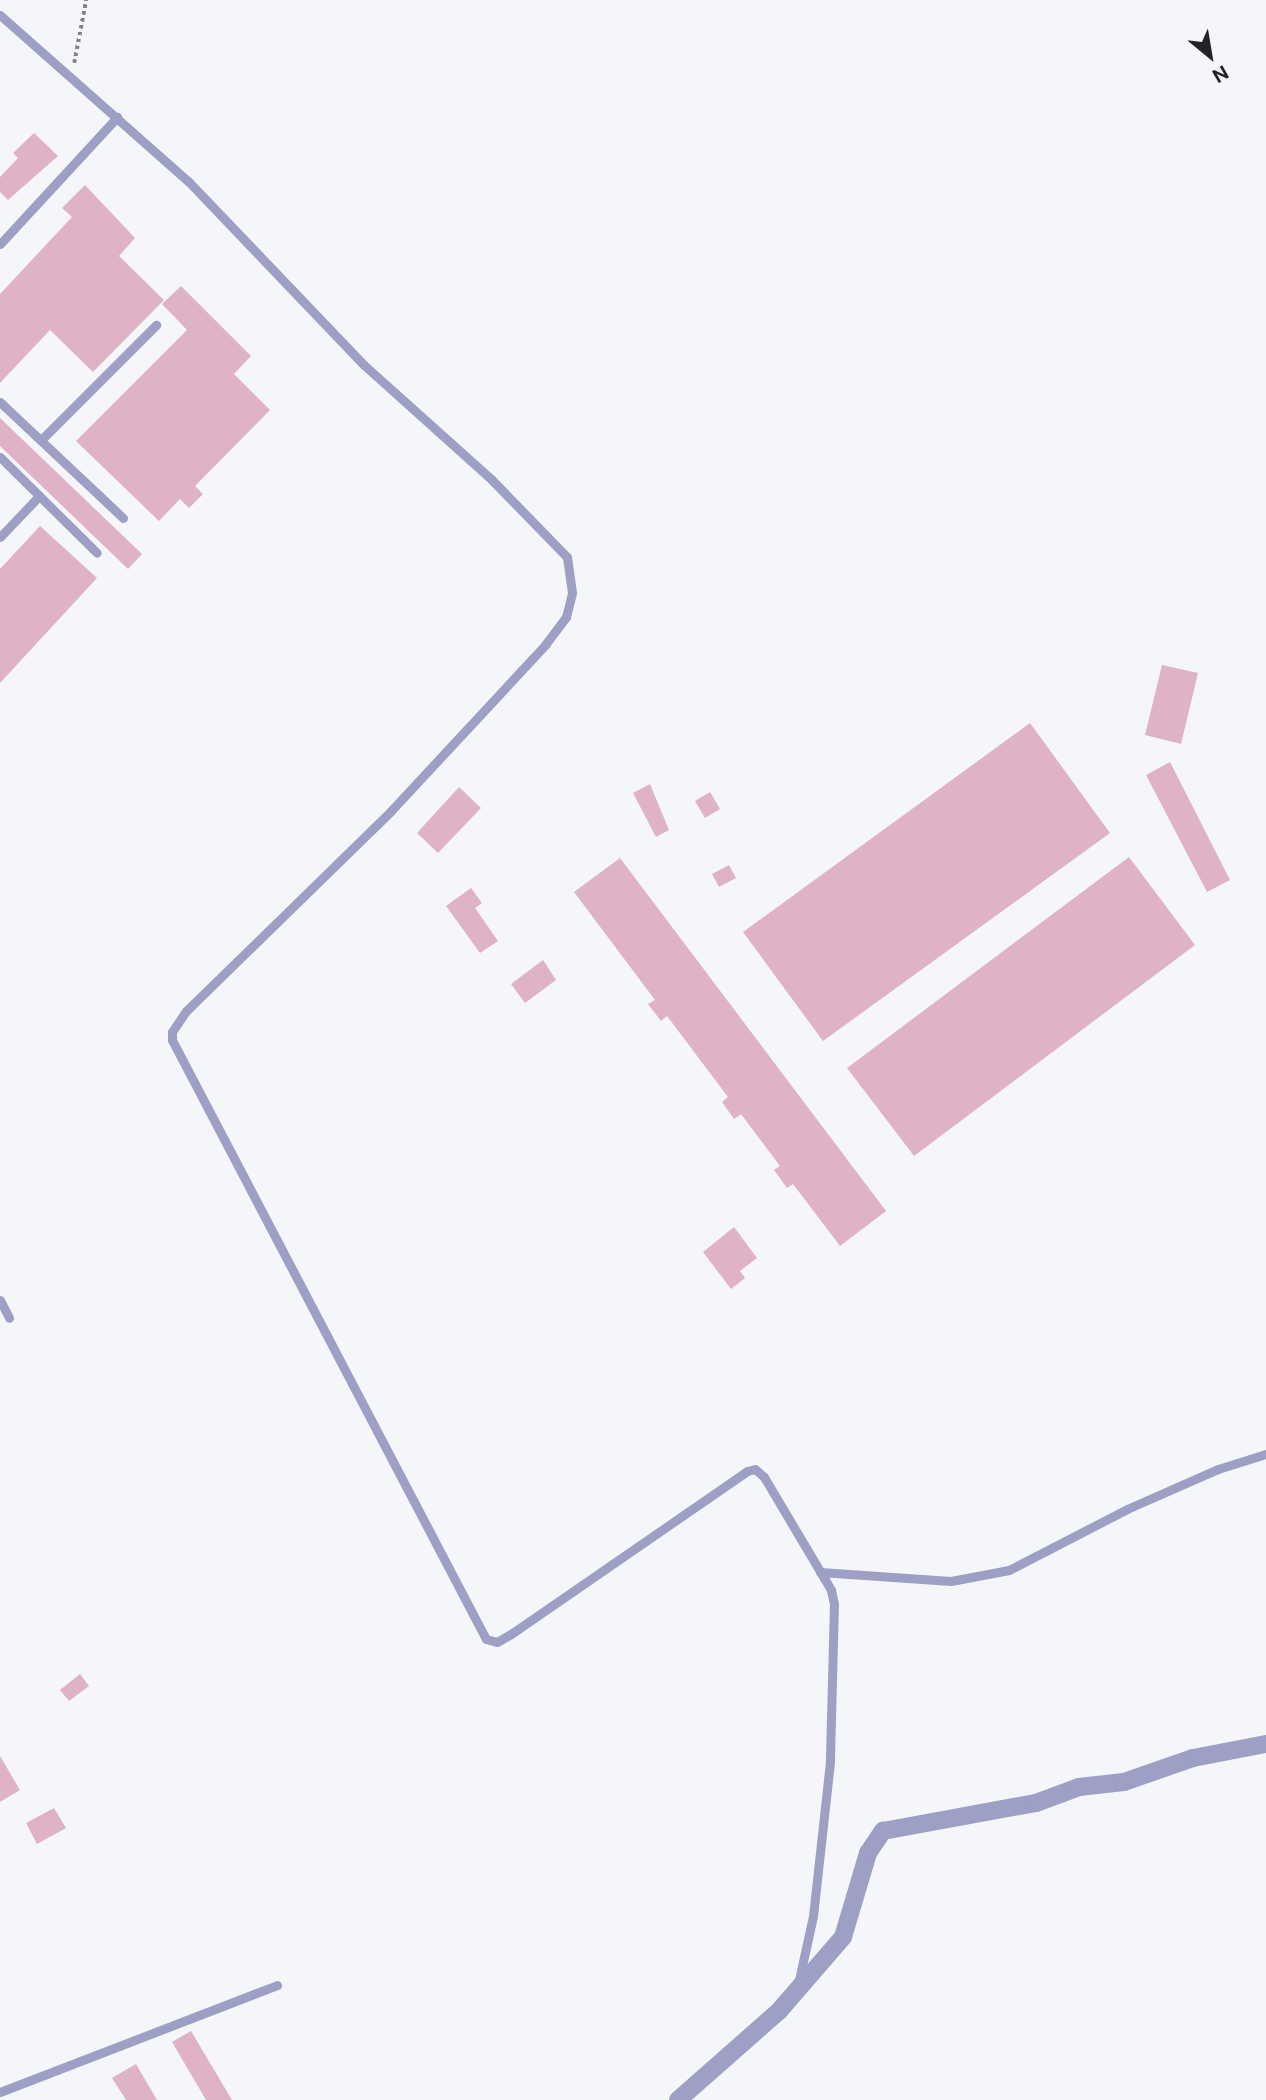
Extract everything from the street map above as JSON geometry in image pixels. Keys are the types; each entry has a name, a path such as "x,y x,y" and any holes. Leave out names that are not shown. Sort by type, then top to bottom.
{"street":[{"path":"678,2100 764,2026 847,1931 869,1853 883,1831 1036,1803 1079,1787 1124,1783 1193,1758 1266,1744"}],"lane":[{"path":"0,15 189,182 374,374 558,544 572,579 566,617 546,644 391,811 194,1002 175,1026 172,1040 486,1639 497,1642 511,1634 750,1469 764,1477 833,1597 835,1625 830,1762 812,1924 797,1989"},
{"path":"0,244 117,117"},
{"path":"41,440 156,325"},
{"path":"0,402 123,518"},
{"path":"0,457 97,553"},
{"path":"0,537 39,496"},
{"path":"0,1300 9,1318"},
{"path":"820,1572 951,1581 1009,1570 1127,1509 1218,1469 1266,1454"},
{"path":"0,2092 277,1985"}],"path":[{"path":"70,76 86,0"}],"building":[{"path":"34,133 58,156 8,200 0,192 0,177 18,158 13,153"},
{"path":"85,185 135,238 119,256 164,300 93,372 50,330 0,383 0,294 72,217 62,208"},
{"path":"181,286 251,356 234,374 270,410 195,486 203,494 189,508 180,499 159,521 76,441 187,330 162,304"},
{"path":"0,418 142,554 128,569 0,446"},
{"path":"40,526 97,578 0,683 0,569"},
{"path":"1162,665 1198,673 1181,744 1145,735"},
{"path":"1030,723 1110,833 823,1041 743,932"},
{"path":"1170,762 1230,880 1207,892 1146,775"},
{"path":"650,784 669,830 656,837 633,793"},
{"path":"459,787 481,808 438,853 417,833"},
{"path":"710,792 720,809 705,818 695,801"},
{"path":"1129,857 1195,945 914,1156 847,1068"},
{"path":"620,858 886,1211 840,1246 793,1184 787,1188 774,1170 780,1166 741,1114 734,1119 722,1102 728,1097 667,1016 661,1021 648,1004 655,1000 574,892"},
{"path":"729,865 736,878 719,887 712,874"},
{"path":"471,888 482,903 475,908 498,941 480,953 446,906"},
{"path":"543,960 556,980 525,1003 511,984"},
{"path":"734,1227 757,1258 740,1271 745,1278 731,1289 703,1252"},
{"path":"80,1674 89,1686 69,1701 60,1690"},
{"path":"0,1756 20,1790 0,1802"},
{"path":"54,1808 66,1828 37,1844 26,1823"},
{"path":"191,2031 232,2100 206,2100 172,2042"},
{"path":"136,2064 157,2100 126,2100 112,2078"}]}
